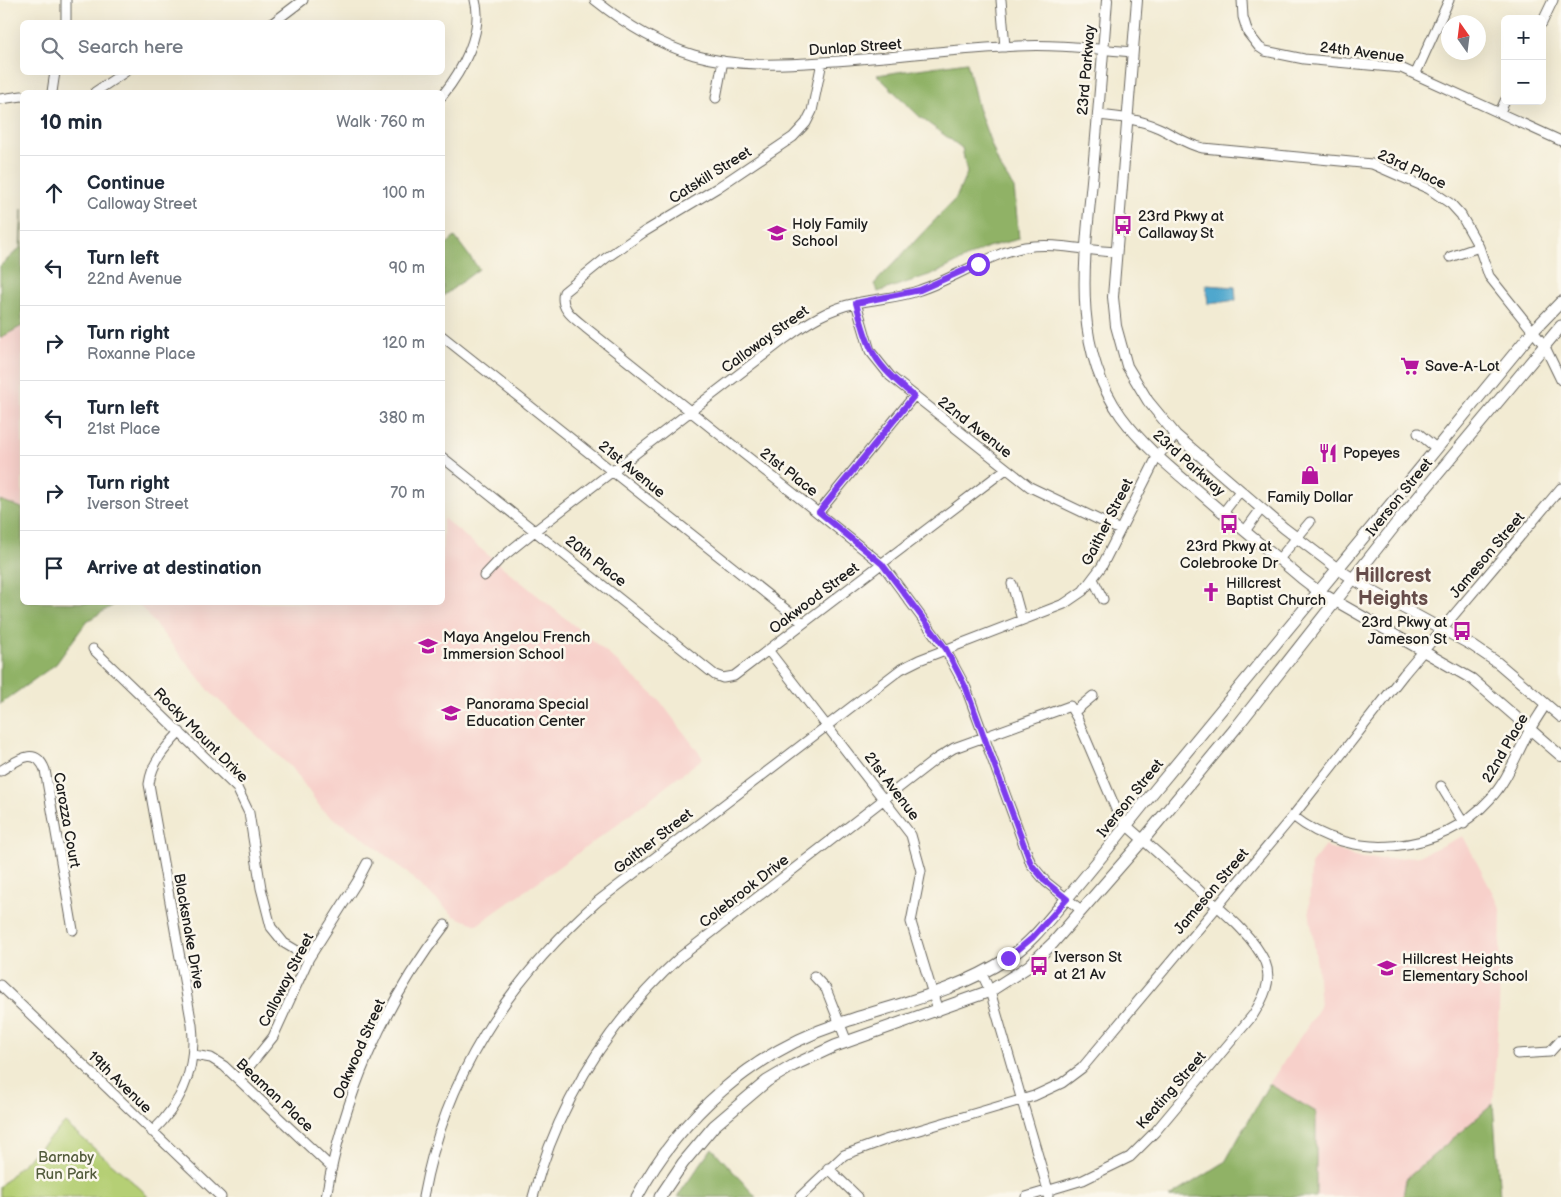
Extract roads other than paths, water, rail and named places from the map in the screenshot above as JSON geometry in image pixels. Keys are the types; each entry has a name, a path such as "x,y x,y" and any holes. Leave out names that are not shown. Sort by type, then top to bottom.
{"main road":[{"name":"Iverson Street","path":"637,1197 669,1146 686,1126 724,1089 745,1072 781,1048 840,1023 932,993 982,974 1018,950 1067,899 1318,590 1338,569 1533,331 1561,302"},
{"name":"Iverson Street","path":"660,1197 700,1142 745,1099 768,1081 794,1065 847,1042 990,991 1029,966 1053,943 1143,840 1354,578 1561,326"}],"street":[{"path":"66,0 66,20"},
{"path":"277,20 303,0"},
{"path":"445,92 463,66 471,44 477,17 475,0"},
{"name":"Dunlap Street","path":"595,0 630,26 650,37 694,55 724,62 759,66 878,60 1004,47 1057,45 1132,52"},
{"path":"1001,0 1004,47"},
{"name":"23rd Parkway","path":"1107,0 1086,251 1084,306 1086,329 1098,373 1122,417 1157,457 1318,590 1472,679 1561,756"},
{"name":"23rd Parkway","path":"1136,0 1116,252 1114,313 1124,355 1136,383 1176,435 1296,538 1338,569 1388,601 1444,629 1498,663 1561,717"},
{"name":"24th Avenue","path":"1242,0 1243,17 1248,33 1259,47 1265,51 1304,59 1401,68 1416,73 1561,141"},
{"path":"1416,73 1448,0"},
{"path":"1546,15 1553,0"},
{"path":"716,98 724,62"},
{"name":"Catskill Street","path":"574,283 644,232 717,188 793,137 806,123 812,112 822,62"},
{"path":"52,90 55,75"},
{"path":"98,90 120,75"},
{"path":"0,99 20,96"},
{"path":"1500,112 1503,105"},
{"name":"23rd Place","path":"1098,115 1127,118 1154,126 1188,143 1203,148 1372,164 1429,189 1451,204 1461,215 1480,247 1489,276 1544,345 1561,380"},
{"name":"Calloway Street","path":"484,576 500,559 536,530 786,338 815,318 836,308 920,290 999,255 1018,249 1044,245 1086,251 1116,252"},
{"path":"1450,257 1480,247"},
{"name":"21st Place","path":"574,283 563,294 563,304 566,311 689,412 819,512 882,564 946,649 966,688 1031,864 1046,882 1081,910"},
{"name":"22nd Avenue","path":"856,303 870,351 890,376 1006,469 1044,495 1120,530"},
{"name":"21st Avenue","path":"445,338 803,624"},
{"path":"819,512 914,396"},
{"path":"1418,433 1436,448"},
{"name":"Gaither Street","path":"423,1197 433,1152 452,1095 508,996 541,955 598,902 900,669 946,649 1064,604 1082,591 1102,566 1157,457 1176,435"},
{"name":"20th Place","path":"445,459 536,530 715,675 723,678 734,676"},
{"name":"Oakwood Street","path":"734,676 1006,469"},
{"name":"Jameson Street","path":"800,1197 828,1168 844,1155 861,1147 1051,1089 1082,1068 1293,816 1423,652 1561,488"},
{"path":"1223,513 1240,491"},
{"path":"1245,531 1261,509"},
{"path":"1279,559 1310,522"},
{"path":"1093,579 1103,599"},
{"path":"1012,584 1022,620"},
{"name":"Rocky Mount Drive","path":"93,648 231,781 241,795 249,813 261,888 271,927 284,943 309,958"},
{"name":"21st Avenue","path":"768,650 910,832 918,857 920,880 911,922 938,1011"},
{"path":"1093,696 1072,709 1118,814 1126,825 1217,906"},
{"name":"22nd Place","path":"1293,816 1306,827 1353,844 1397,846 1434,839 1464,824 1491,799 1501,786 1530,728 1546,704"},
{"name":"Colebrook Drive","path":"533,1197 555,1126 575,1087 601,1046 663,972 936,759 954,748 984,736 1072,709"},
{"name":"Blacksnake Drive","path":"152,1132 178,1102 187,1083 194,1055 192,1025 149,784 153,768 159,756 180,732"},
{"name":"Carozza Court","path":"0,771 27,756 35,756 41,760 73,930"},
{"path":"1440,786 1464,824"},
{"name":"Calloway Street","path":"239,1079 273,1037 309,958 358,882 366,863"},
{"name":"Keating Street","path":"1026,1197 1048,1194 1083,1180 1130,1156 1155,1132 1264,999 1267,988 1265,963 1254,943 1217,906"},
{"name":"Oakwood Street","path":"326,1197 331,1168 348,1106 385,1019 427,948 445,925"},
{"path":"982,974 990,991 1048,1194"},
{"path":"814,976 826,989 847,1042"},
{"name":"19th Avenue","path":"0,985 221,1197"},
{"path":"1517,1054 1550,1052 1561,1040"},
{"name":"Beaman Place","path":"194,1055 216,1061 239,1079 331,1168"},
{"path":"828,1168 858,1197"}],"water":[{"path":"1206,285 1235,287 1236,300 1208,304"}],"place":[{"name":"23rd Pkwy at Callaway St","path":"1123,225"},
{"name":"Holy Family School","path":"777,233"},
{"name":"Save-A-Lot","path":"1410,366"},
{"name":"Popeyes","path":"1328,453"},
{"name":"Family Dollar","path":"1310,475"},
{"name":"23rd Pkwy at Colebrooke Dr","path":"1229,524"},
{"name":"Hillcrest Baptist Church","path":"1211,592"},
{"name":"23rd Pkwy at Jameson St","path":"1462,631"},
{"name":"Maya Angelou French Immersion School","path":"428,646"},
{"name":"Panorama Special Education Center","path":"451,713"},
{"name":"Iverson St at 21 Av","path":"1039,966"},
{"name":"Hillcrest Heights Elementary School","path":"1387,968"}],"district":[{"name":"Hillcrest Heights","path":"1393,586"}],"park label":[{"name":"Barnaby Run Park","path":"66,1166"}]}
